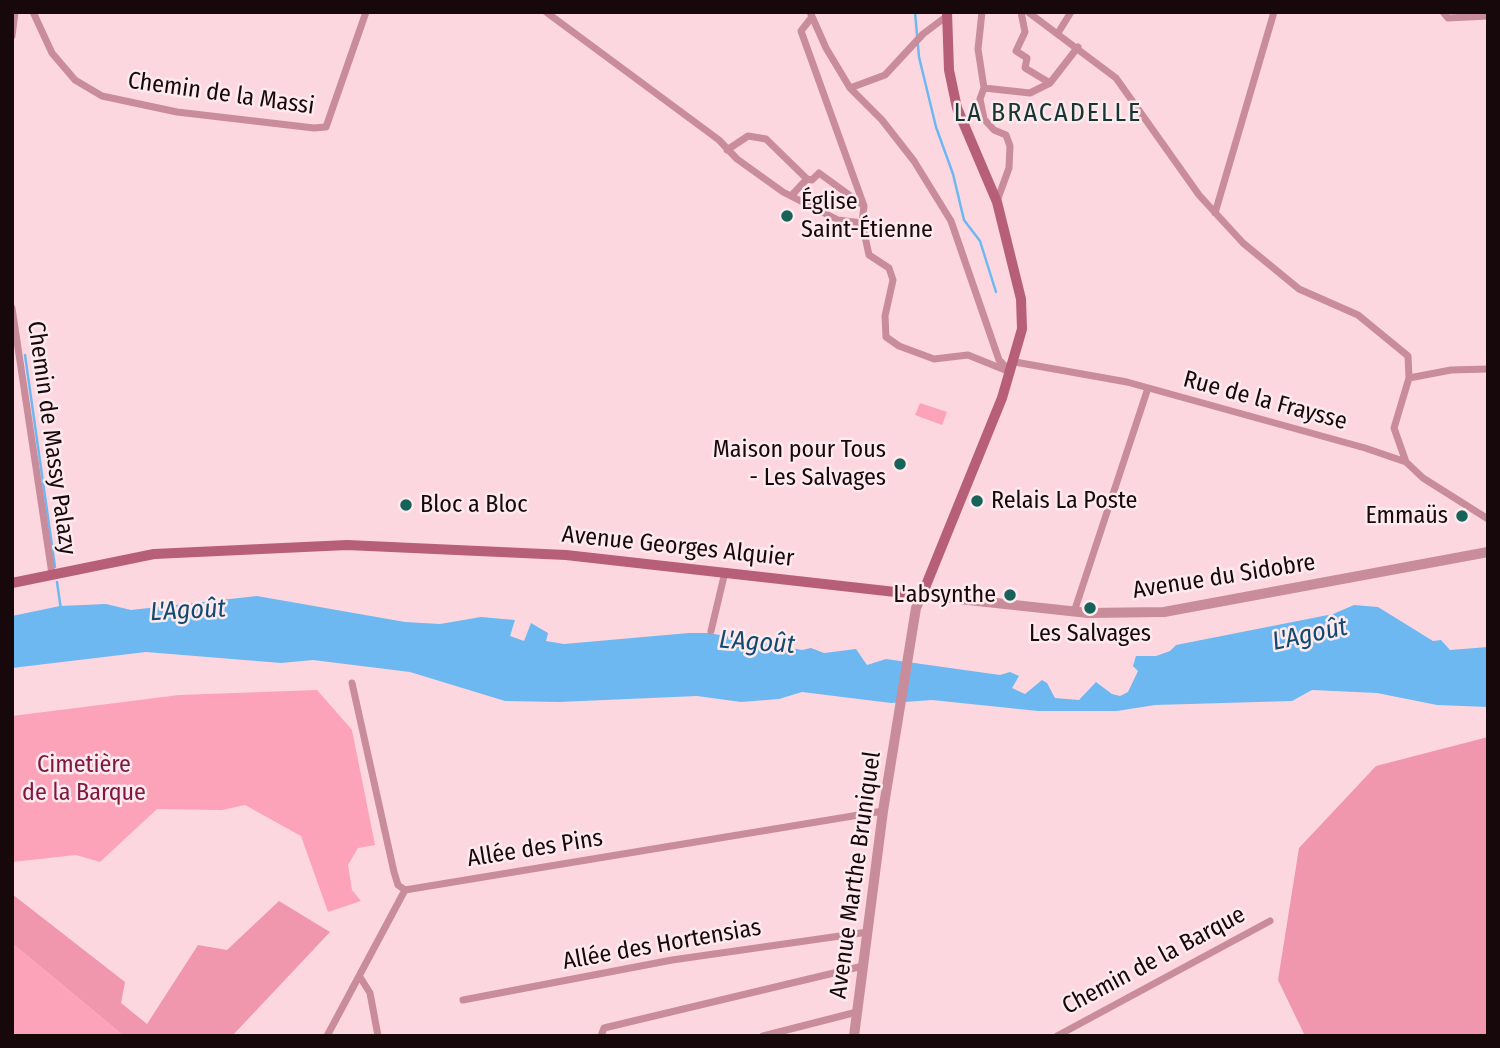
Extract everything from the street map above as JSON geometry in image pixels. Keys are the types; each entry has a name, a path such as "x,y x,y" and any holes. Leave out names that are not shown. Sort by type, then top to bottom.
{"main road":[{"path":"922,595 939,560 1013,367 1022,329 1021,299 997,202 957,108 949,70 947,14"},
{"name":"Avenue Georges Alquier","path":"12,583 154,554 347,545 566,555 922,595"}],"street":[{"path":"12,36 15,12"},
{"name":"Chemin de la Massi","path":"33,12 52,53 75,80 102,96 177,112 314,128 327,127 366,12"},
{"path":"546,12 719,140 727,150 791,197 838,220 862,223 864,206 801,31 811,15"},
{"path":"982,12 978,49 984,88 980,99 984,119 994,130 1006,135 1010,146 1009,168 997,202"},
{"path":"1021,12 1025,32 1016,51 1027,58 1025,68 1050,83"},
{"path":"1028,12 1116,78 1165,149 1243,243 1299,289 1358,315 1391,339 1408,356 1409,378 1394,428 1406,462"},
{"path":"1058,33 1071,12"},
{"path":"1215,212 1274,12"},
{"path":"1443,12 1448,18 1488,16"},
{"path":"850,88 885,75 923,34 947,14"},
{"path":"811,15 826,48 850,88 882,120 914,162 951,221 999,360 1013,367"},
{"path":"984,88 1030,93 1050,83 1077,47"},
{"path":"727,150 748,136 766,139 807,179 812,180 818,173 864,206"},
{"path":"791,197 807,179"},
{"name":"Rue de la Fraysse","path":"862,223 869,255 889,268 893,280 885,316 886,337 899,346 934,359 968,355 998,366 1128,382 1266,419 1406,462 1423,478 1488,519"},
{"name":"Chemin de Massy Palazy","path":"12,308 52,574"},
{"path":"1409,378 1451,370 1484,370 1488,377"},
{"path":"1074,612 1148,388"},
{"name":"Avenue du Sidobre","path":"922,595 1074,612 1164,612 1488,552"},
{"path":"711,631 725,572"},
{"name":"Avenue Marthe Bruniquel","path":"854,1036 883,811 900,720 916,608 922,595"},
{"path":"327,1036 405,890 398,885 394,872 352,683"},
{"name":"Allée des Pins","path":"405,890 883,811"},
{"name":"Chemin de la Barque","path":"1057,1036 1270,921"},
{"name":"Allée des Hortensias","path":"463,1000 671,960 868,932"},
{"path":"601,1036 604,1028 863,966"},
{"path":"360,977 370,993 378,1036"},
{"path":"763,1036 857,1012"}],"green space":[{"path":"920,403 947,412 942,425 915,415"},
{"name":"Cimetière de la Barque","path":"317,690 352,730 375,845 358,848 348,865 352,890 361,901 328,912 301,836 245,805 222,810 157,809 100,862 76,855 12,862 12,716 179,695"},
{"path":"12,943 54,978 124,1036 12,1036"}],"shaded area":[{"path":"1488,737 1488,1036 1305,1036 1278,980 1299,848 1376,766"},
{"path":"12,894 125,982 121,1003 147,1024 198,945 227,950 279,901 330,932 232,1036 124,1036 12,943"}],"water":[{"name":"L'Agoût","path":"257,596 405,622 440,624 481,617 515,620 510,636 524,641 531,623 548,633 546,641 564,644 709,633 802,650 811,648 824,653 856,649 867,665 886,659 1000,675 1010,672 1019,676 1012,688 1025,694 1042,680 1047,683 1055,698 1079,700 1096,682 1112,694 1120,696 1128,692 1138,671 1133,666 1136,656 1156,656 1170,651 1176,645 1333,614 1354,605 1378,607 1433,641 1441,640 1450,650 1488,647 1488,707 1437,705 1377,693 1312,690 1292,701 1155,705 1117,711 1038,711 932,700 891,703 802,692 779,699 741,702 697,696 559,702 505,701 410,672 313,660 281,663 146,652 12,668 12,616 60,606 106,604 131,610"}],"waterway":[{"path":"915,12 919,57 936,127 953,174 964,220 980,241 996,292"},
{"path":"25,355 55,567"},
{"path":"57,582 61,610"}],"place":[{"name":"Église Saint-Étienne","path":"787,216"},
{"name":"Maison pour Tous - Les Salvages","path":"900,464"},
{"name":"Relais La Poste","path":"977,501"},
{"name":"Bloc a Bloc","path":"406,505"},
{"name":"Emmaüs","path":"1462,516"},
{"name":"L'absynthe","path":"1010,595"},
{"name":"Les Salvages","path":"1090,608"}],"district":[{"name":"LA BRACADELLE","path":"1048,114"}]}
